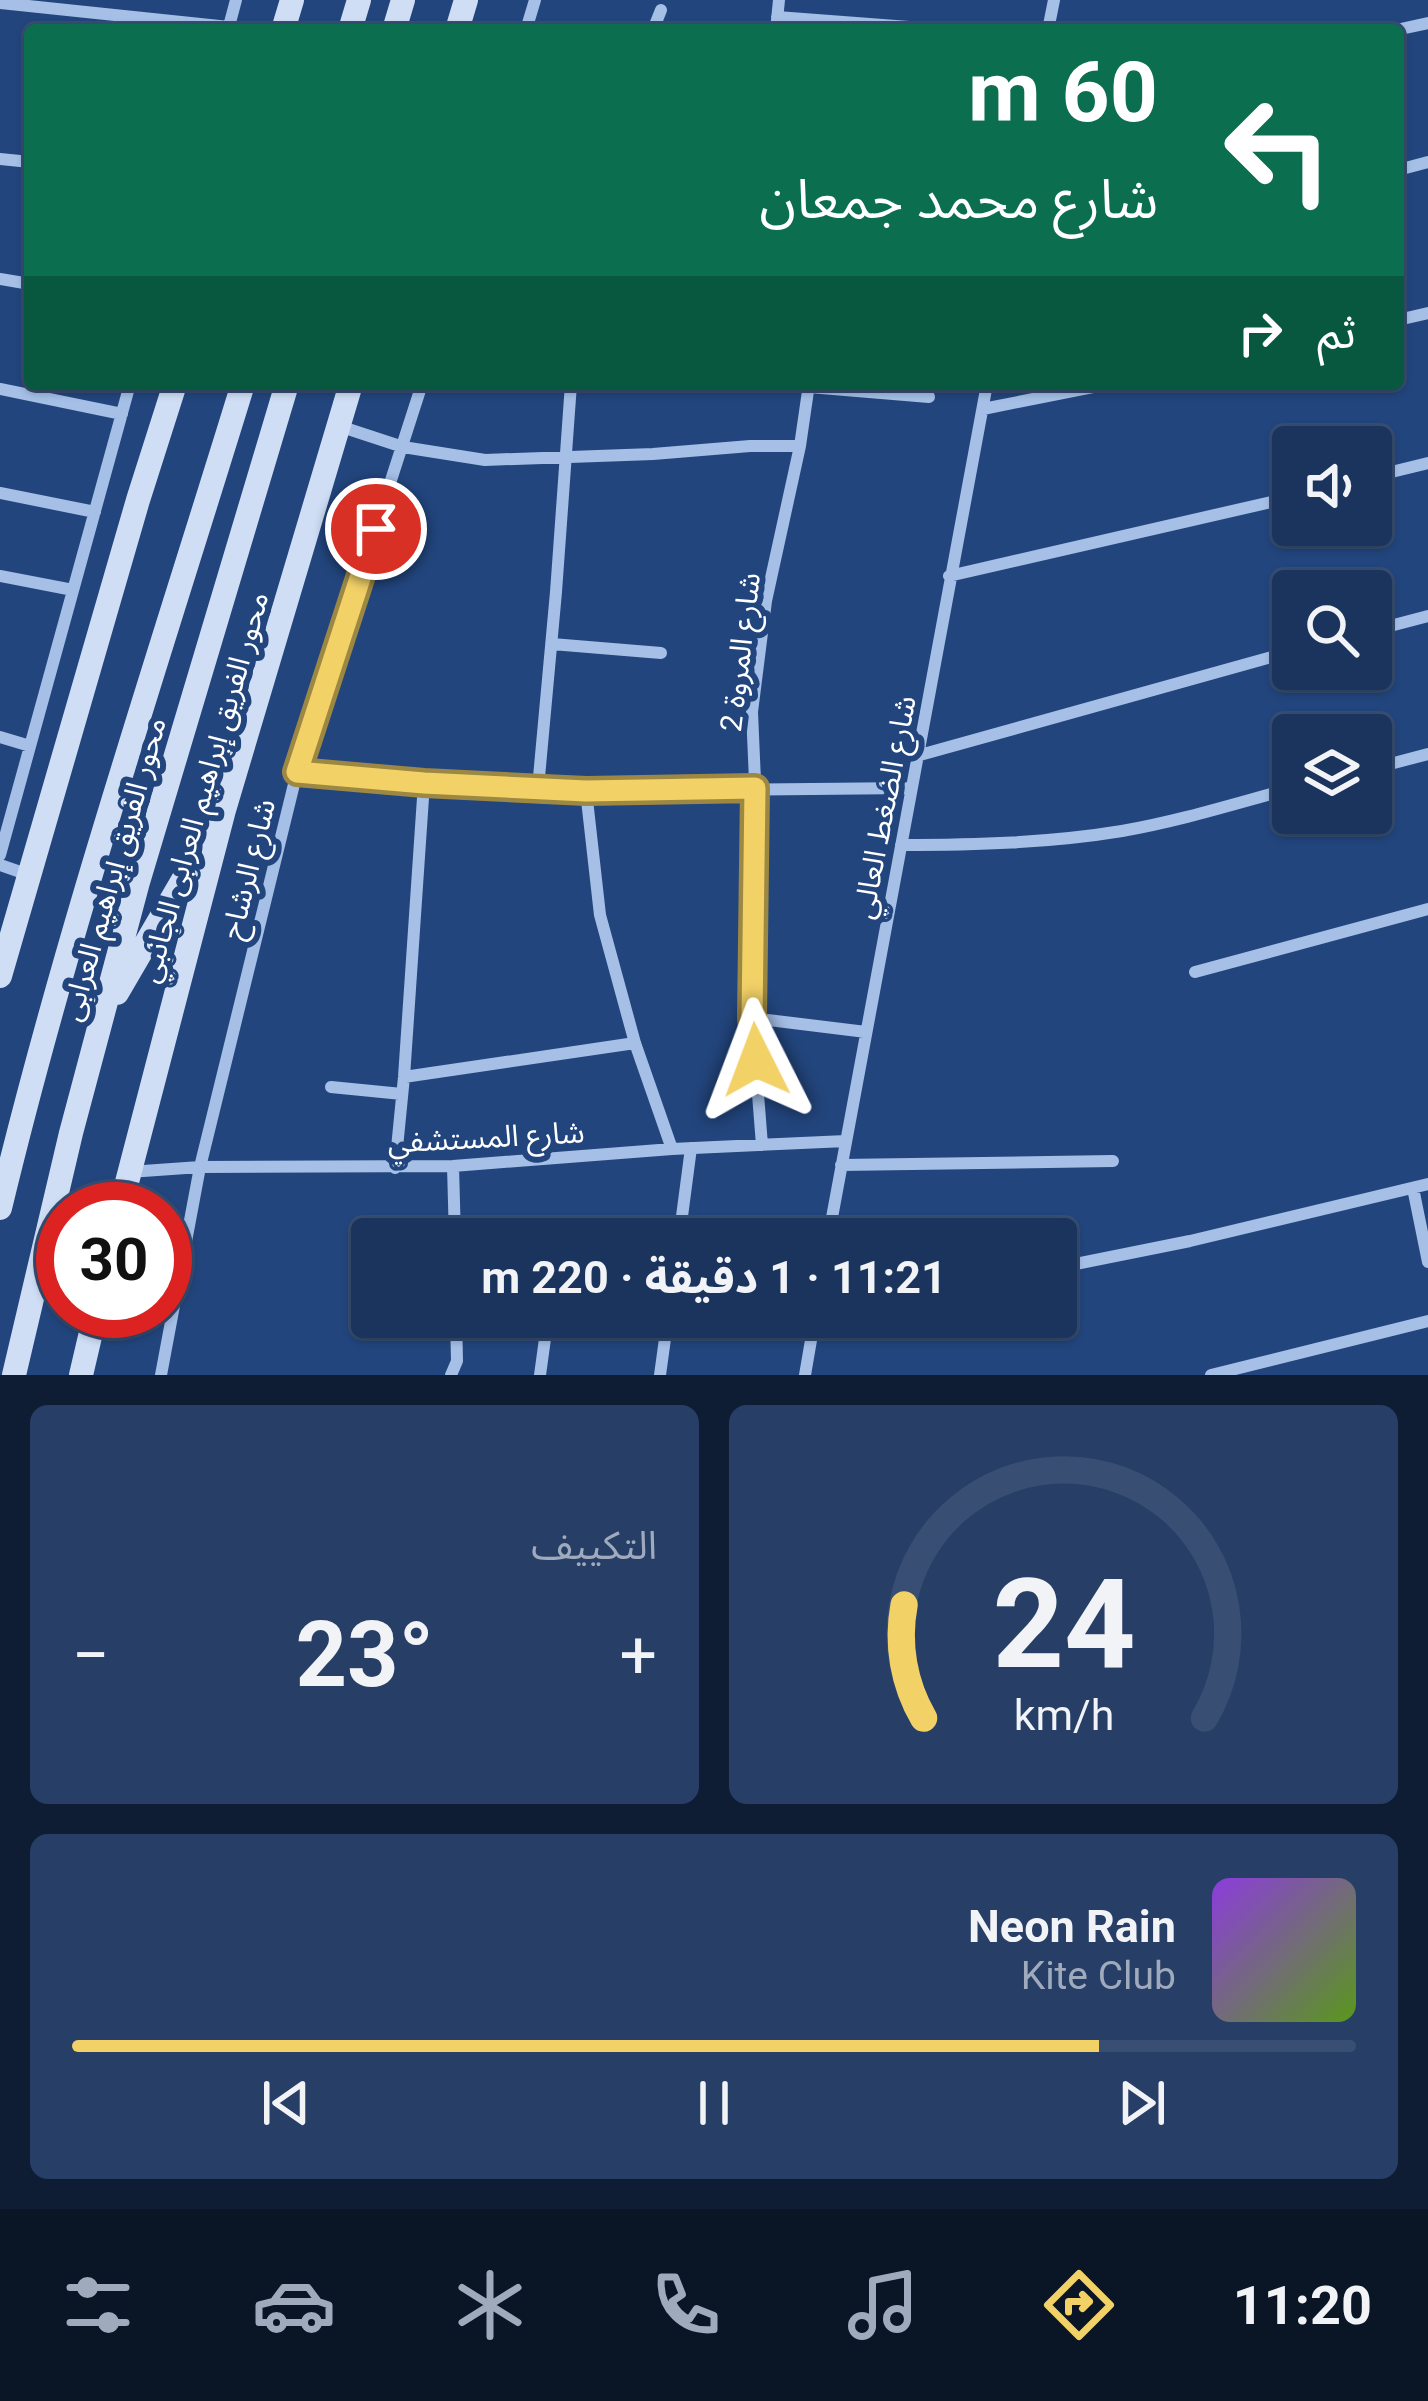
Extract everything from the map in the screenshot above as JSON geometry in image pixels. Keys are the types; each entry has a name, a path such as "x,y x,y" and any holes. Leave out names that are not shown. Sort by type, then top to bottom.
{"main road":[{"path":"0,976 173,390"},
{"name":"محور الفريق إبراهيم العرابى","path":"0,1208 95,867 241,390"},
{"name":"محور الفريق إبراهيم العرابى","path":"14,1375 55,1196 138,882 285,390"},
{"name":"محور الفريق إبراهيم العرابى الجانبي","path":"126,1182 224,810 349,390"},
{"path":"100,1021 224,810"},
{"path":"81,1375 90,1338"}],"street":[{"path":"776,24 779,0"},
{"path":"2,2 193,24"},
{"path":"655,24 661,10"},
{"path":"0,389 122,414"},
{"path":"0,855 128,390"},
{"name":"شارع الرشاح","path":"161,1375 200,1167 297,772 420,390"},
{"path":"538,788 570,390"},
{"name":"شارع المروة 2","path":"762,1145 752,1018 752,712 766,601 808,390"},
{"path":"853,390 929,397"},
{"name":"شارع الضغط العالي","path":"832,1218 986,390"},
{"path":"983,409 1078,390"},
{"path":"339,426 403,448 485,460 800,446"},
{"path":"1392,472 1428,463"},
{"path":"0,493 94,512"},
{"path":"950,576 1272,502"},
{"path":"0,575 73,590"},
{"path":"1392,625 1428,616"},
{"path":"551,644 661,652"},
{"path":"920,755 1272,658"},
{"path":"0,737 30,746"},
{"path":"1392,763 1428,754"},
{"path":"297,772 586,791 911,788"},
{"path":"394,1168 424,783"},
{"path":"586,791 600,915 635,1043 672,1149"},
{"path":"901,845 1071,838 1127,830 1272,793"},
{"path":"0,866 29,875"},
{"path":"1195,972 1428,909"},
{"path":"752,1018 866,1032"},
{"path":"404,1077 635,1043"},
{"path":"331,1087 402,1094"},
{"name":"شارع المستشفي","path":"128,1172 200,1167 453,1166 846,1141"},
{"path":"682,1218 691,1148"},
{"path":"841,1165 1113,1161"},
{"path":"453,1166 454,1218"},
{"path":"1077,1264 1421,1186 1428,1262"},
{"path":"1210,1375 1428,1321"},
{"path":"451,1375 458,1361 457,1338"},
{"path":"540,1375 545,1338"},
{"path":"660,1375 665,1338"},
{"path":"805,1375 811,1338"}],"route":[{"path":"376,529 297,772 586,791 755,788 752,1018 756,1060"}]}
